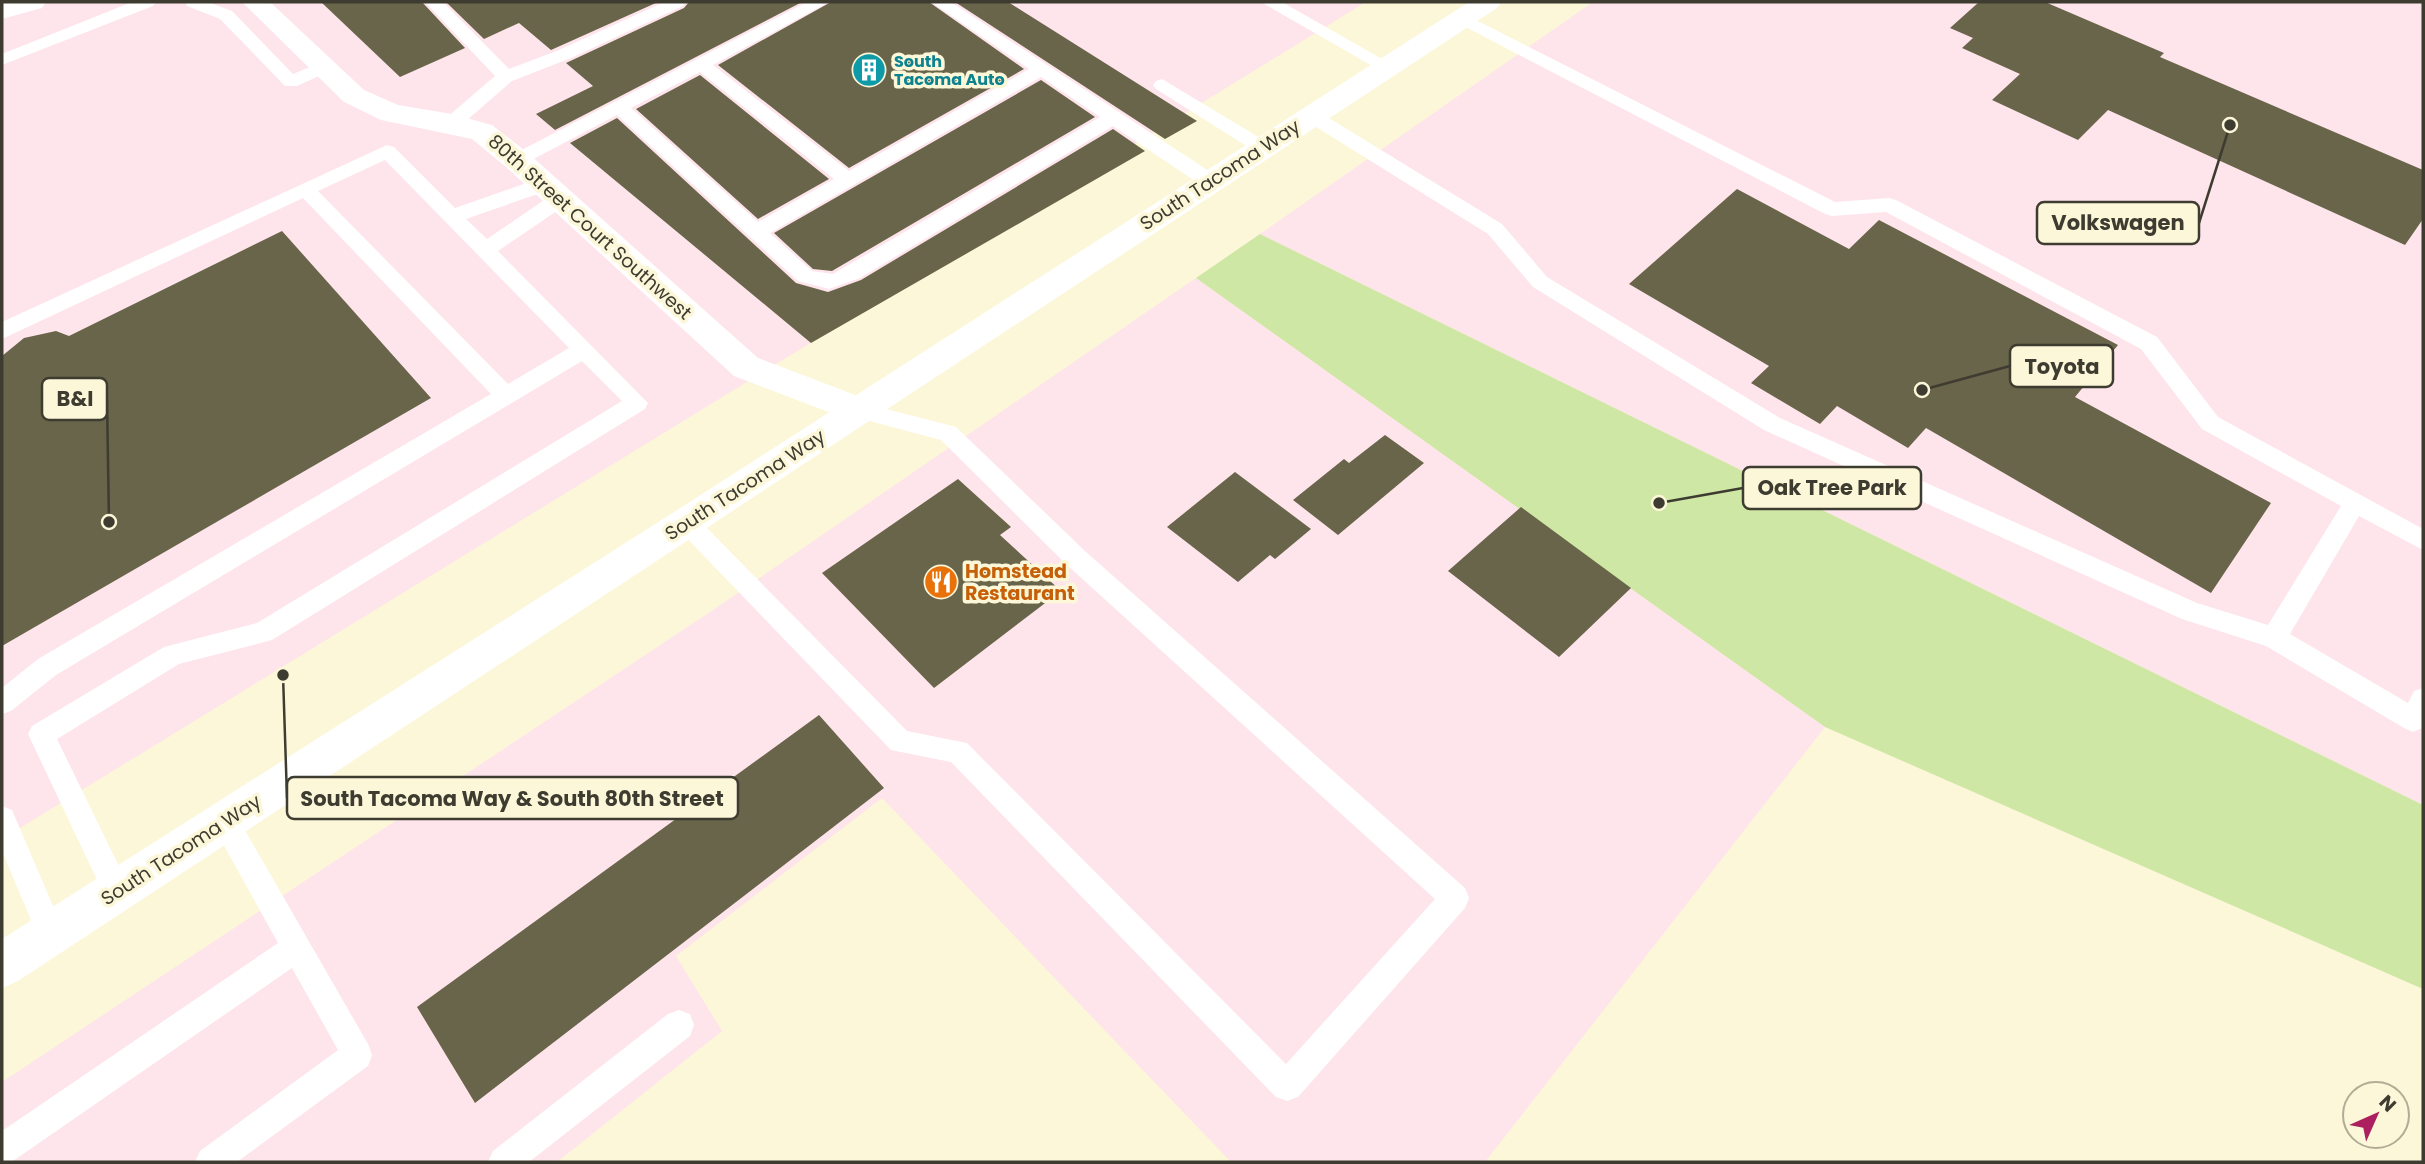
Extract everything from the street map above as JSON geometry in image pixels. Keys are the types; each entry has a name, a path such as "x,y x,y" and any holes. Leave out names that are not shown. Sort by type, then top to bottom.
{"main road":[{"path":"2,11 32,2"},
{"name":"80th Street Court Southwest","path":"255,2 354,96 391,113 452,123 482,132 517,159 747,367 859,410"},
{"name":"South Tacoma Way","path":"2,965 1474,10"}],"lane":[{"path":"2,60 147,2"},
{"path":"193,2 226,15 291,82 324,67"},
{"path":"226,15 255,2"},
{"path":"433,2 506,77"},
{"path":"452,123 506,77 565,54 677,2"},
{"path":"517,159 820,2"},
{"path":"940,2 1211,182"},
{"path":"1270,2 1387,67"},
{"path":"1474,10 1832,209 1889,205 2149,343 2210,423 2423,540"},
{"path":"257,47 289,34"},
{"path":"701,64 848,180"},
{"path":"757,232 1042,69"},
{"path":"1162,85 1263,148"},
{"path":"619,107 805,276 827,283 835,283 1114,117"},
{"path":"1312,116 1495,229 1540,282 1772,424 2191,612 2274,638 2413,720 2423,699"},
{"path":"2,331 387,151 637,403 263,632 173,655 41,734 117,891"},
{"path":"305,189 505,395"},
{"path":"453,216 552,192"},
{"path":"485,250 552,192"},
{"path":"2,702 47,667 583,350"},
{"path":"687,523 900,742 958,751 1287,1086 1455,898 1076,558 948,433 859,410"},
{"path":"2274,638 2355,503"},
{"path":"2,818 51,934"},
{"path":"211,1162 356,1055 225,822"},
{"path":"2,1150 296,948"},
{"path":"504,1162 679,1025"}],"shaded area":[{"path":"2,2 1366,2 2,839"},
{"path":"1593,2 2423,2 2423,805 1260,234"},
{"path":"1196,278 1825,727 1485,1162 1231,1162 882,798 676,956 722,1031 557,1162 2,1162 2,1082 713,610"}],"green space":[{"path":"1260,234 2423,805 2423,989 1825,727 1196,278"}],"building":[{"path":"321,2 422,2 465,48 400,77"},
{"path":"446,2 658,2 551,50 519,23 484,39"},
{"path":"689,2 802,2 555,130 536,114 593,86 566,63 684,8"},
{"path":"831,2 929,2 1024,69 849,168 718,65"},
{"path":"955,2 1008,2 1197,121 1165,139"},
{"path":"1979,2 2045,2 2164,53 2160,57 2423,170 2423,219 2405,245 2108,110 2078,140 1992,100 2020,74 1962,48 1973,38 1950,28"},
{"path":"700,75 829,179 758,219 636,109"},
{"path":"1041,80 1095,117 832,271 813,269 774,233"},
{"path":"617,118 796,283 828,292 861,280 1113,129 1145,151 811,343 570,143"},
{"path":"1737,189 1849,249 1879,220 2118,345 2075,397 2271,503 2211,593 1926,428 1908,448 1837,406 1820,424 1751,383 1769,366 1629,284"},
{"path":"282,231 431,398 2,646 2,356 24,338 56,331 69,336"},
{"path":"1385,435 1424,463 1338,535 1293,500 1344,459 1349,463"},
{"path":"1235,472 1311,529 1275,559 1270,555 1238,582 1167,527"},
{"name":"Homstead Restaurant","path":"958,479 1011,527 1000,535 1061,591 934,688 822,573"},
{"path":"1521,507 1631,588 1559,657 1448,571"},
{"path":"819,715 884,788 475,1103 417,1007"}],"place":[{"name":"South Tacoma Auto","path":"869,70"},
{"name":"Volkswagen","path":"2230,125"},
{"name":"Toyota","path":"1922,390"},
{"name":"Oak Tree Park","path":"1659,503"},
{"name":"B&I","path":"109,522"},
{"name":"Homstead Restaurant","path":"941,582"},
{"name":"South Tacoma Way & South 80th Street","path":"283,675"}]}
